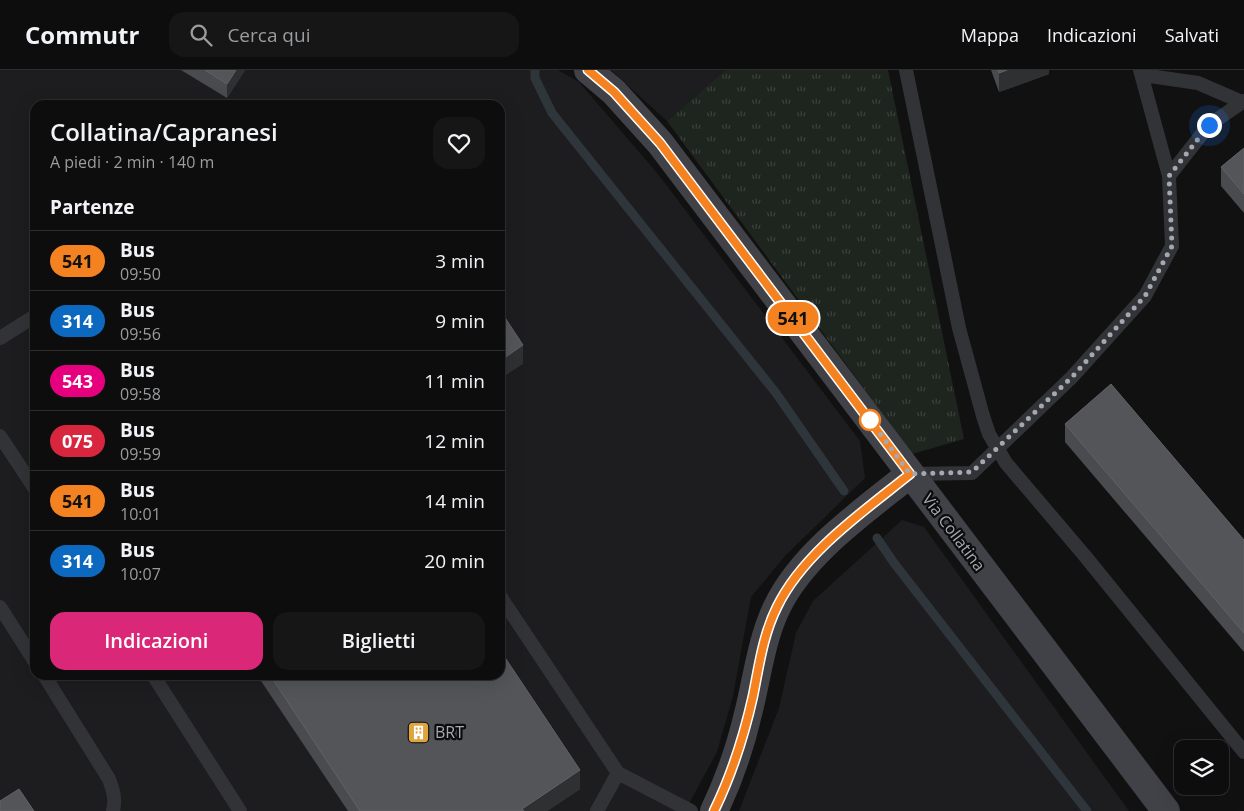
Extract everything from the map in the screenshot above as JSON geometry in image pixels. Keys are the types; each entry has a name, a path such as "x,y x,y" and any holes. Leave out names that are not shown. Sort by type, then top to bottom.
{"street":[{"name":"Via Collatina","path":"588,70 614,92 660,143 1166,811"},
{"path":"714,811 734,764 747,721 764,644 771,622 784,595 810,561 838,533 910,474"}],"lane":[{"path":"906,70 959,328 983,416 997,449 1006,463 1085,556 1244,752"},
{"path":"910,474 972,472 1072,377 1145,296 1172,246 1169,176 1142,73 1198,83 1243,102"},
{"path":"1169,176 1209,125 1243,102"},
{"path":"0,338 30,319"},
{"path":"0,436 30,481"},
{"path":"505,604 618,773 691,811"},
{"path":"0,606 30,654"},
{"path":"47,680 109,779 114,792 115,804 113,811"},
{"path":"157,680 240,811"},
{"path":"597,811 618,773"}],"shaded area":[{"path":"0,70 558,70 579,82 658,174 860,441 865,478 785,556 751,597 733,696 717,752 685,811 0,811"},
{"path":"611,70 725,70 667,121"},
{"path":"902,520 924,527 1129,811 739,811 779,708 796,633 813,601"}],"green space":[{"path":"725,70 888,70 964,439 912,454 667,121"}],"building":[{"path":"205,70 236,70 227,84"},
{"path":"1244,148 1244,194 1221,167"},
{"path":"505,318 523,345 505,358"},
{"path":"1111,384 1244,540 1244,633 1065,424"},
{"name":"BRT","path":"505,658 580,770 522,809 524,811 360,811 273,680 505,680"},
{"path":"19,789 34,811 0,811 0,801"}],"waterway":[{"path":"535,70 535,78 552,113 776,393 844,491"},
{"path":"877,538 894,563 1087,811"}],"bus line":[{"name":"541","path":"588,70 614,92 660,143 910,474 838,533 791,583 776,608 764,644 740,745 727,783 714,811"}],"place":[{"name":"BRT","path":"419,732"}],"route":[{"path":"870,420 910,474 972,472 1072,377 1145,296 1172,246 1169,176 1209,125"}]}
